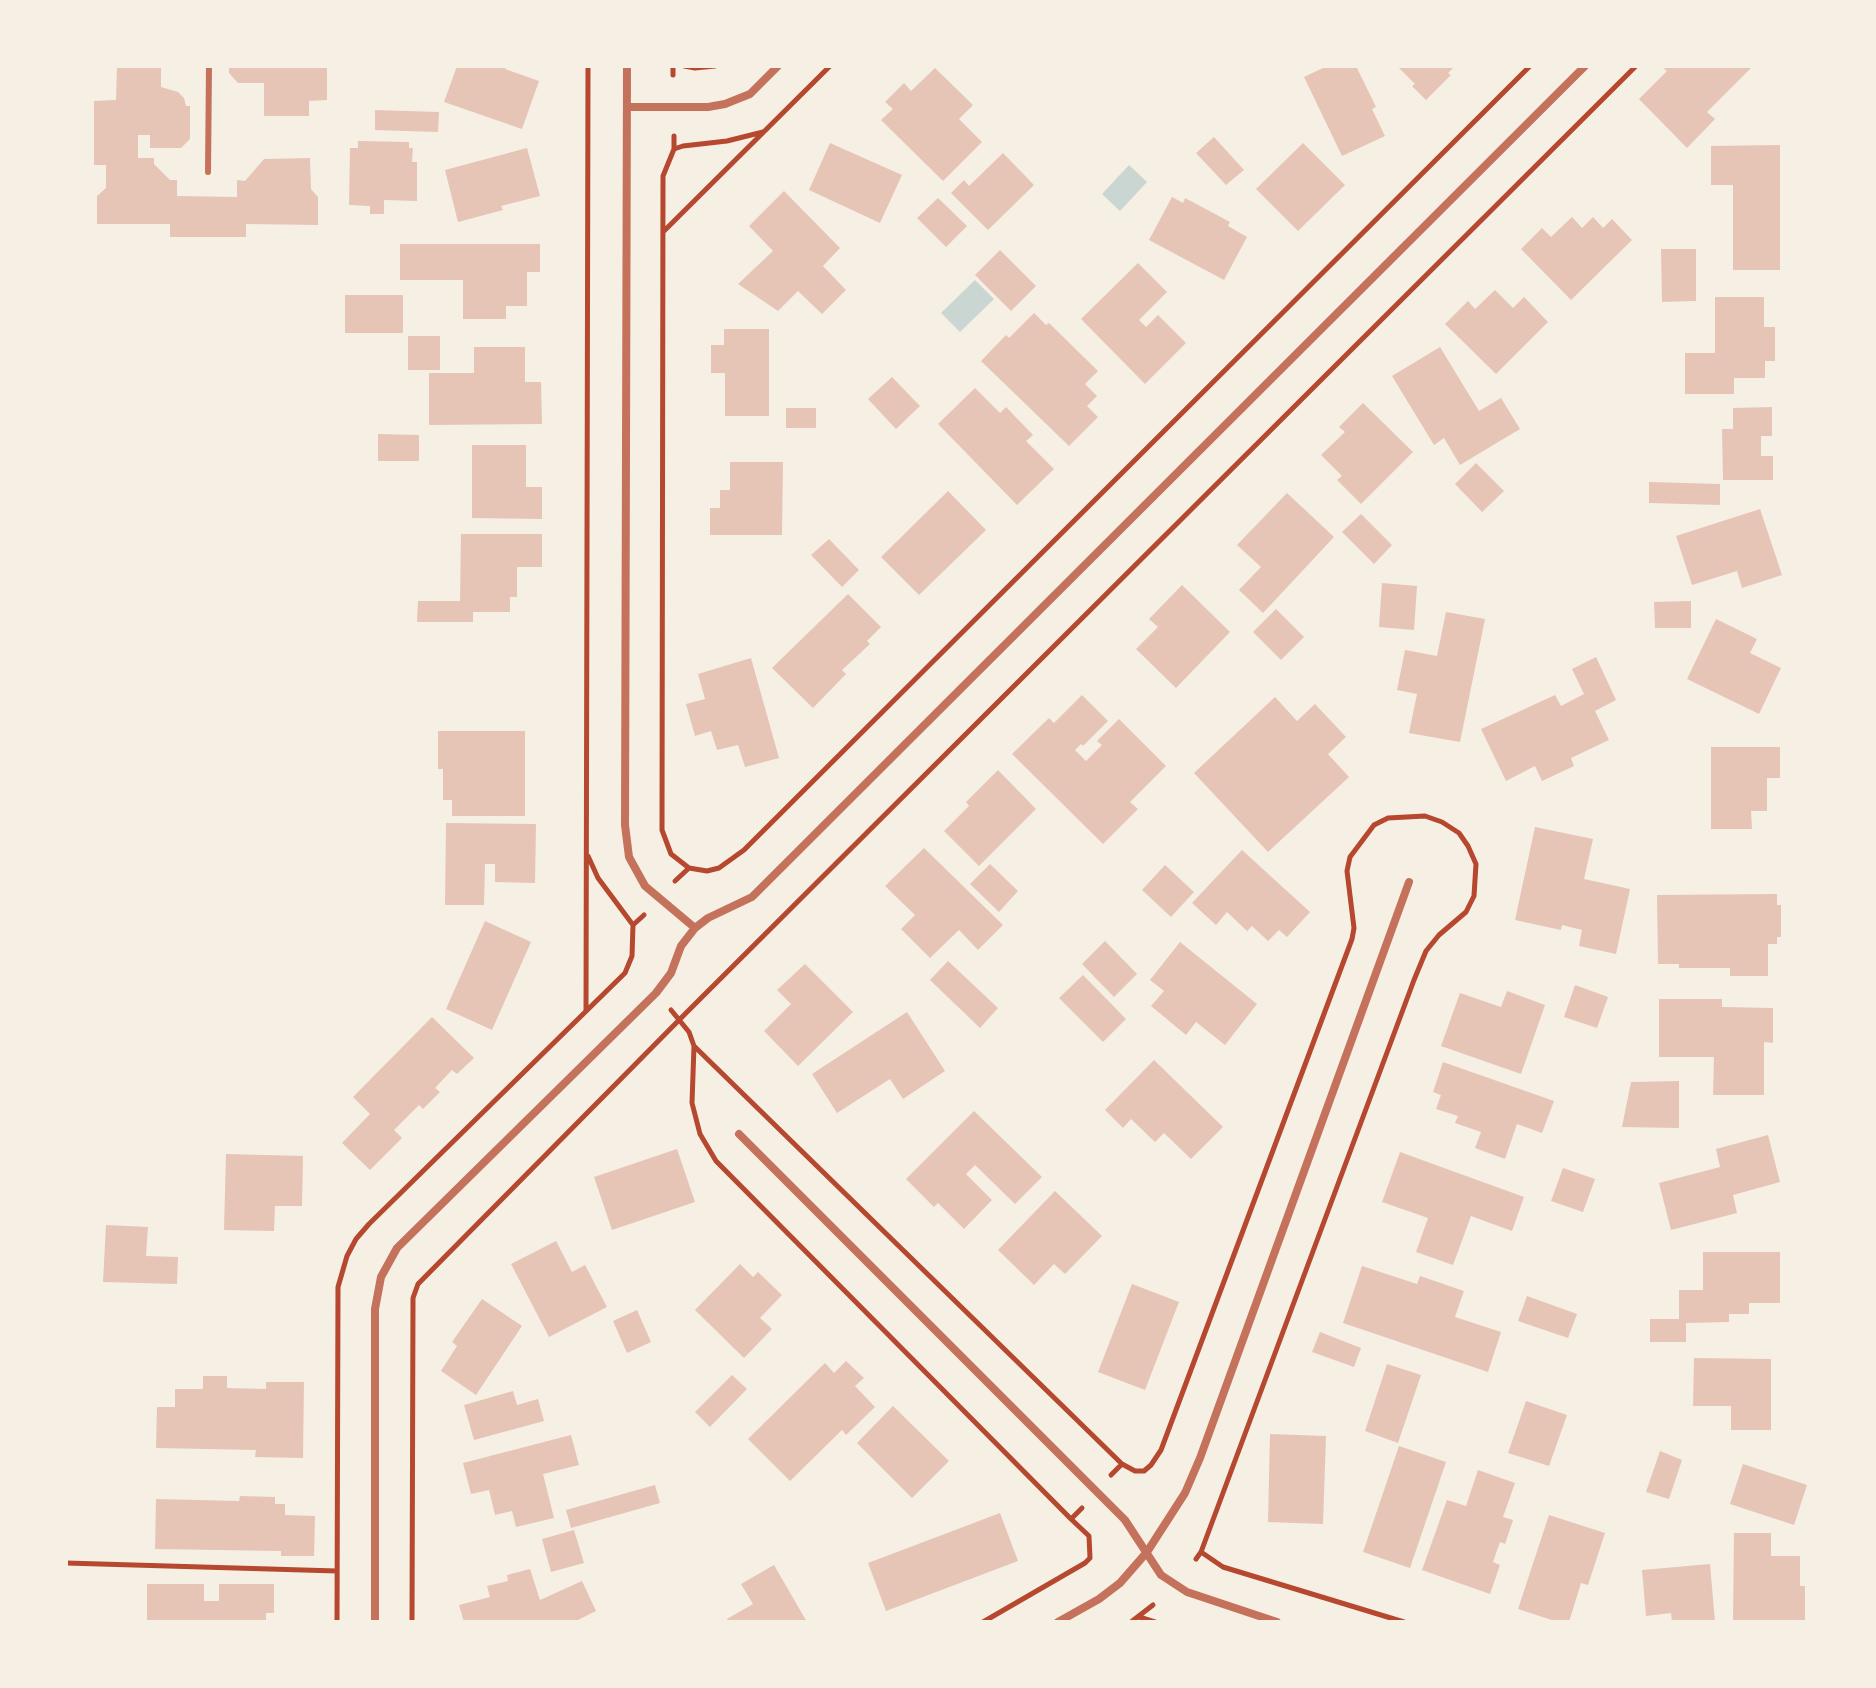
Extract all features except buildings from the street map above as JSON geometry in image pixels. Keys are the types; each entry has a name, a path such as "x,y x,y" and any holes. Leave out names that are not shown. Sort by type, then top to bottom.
{"street":[{"path":"627,66 625,825 629,857 645,886 695,928"},
{"path":"627,107 708,107 725,104 750,94 778,66"},
{"path":"375,1622 375,1309 388,1262 397,1248 656,993 671,973 681,946 695,928 708,918 752,897 1585,66"},
{"path":"1058,1622 1120,1583 1174,1515 1200,1458 1409,882"},
{"path":"739,1134 1125,1520 1161,1575 1187,1592 1277,1622"}],"lane":[{"path":"208,172 209,66"}],"path":[{"path":"586,1011 588,66"},
{"path":"673,66 673,75"},
{"path":"684,66 715,66"},
{"path":"663,232 830,66"},
{"path":"674,136 674,149 663,176 662,830 671,854 689,868 707,871 719,868 744,850 1530,66"},
{"path":"412,1622 413,1298 418,1284 1636,66"},
{"path":"674,149 764,132"},
{"path":"586,848 598,878 633,925"},
{"path":"674,882 689,868"},
{"path":"694,1046 1122,1464"},
{"path":"983,1622 1090,1558 1089,1536 1071,1519 1084,1505"},
{"path":"1196,1559 1201,1552 1223,1567 1404,1622"},
{"path":"66,1563 337,1571"},
{"path":"1131,1622 1153,1605"},
{"path":"1139,1617 1155,1622"}],"shaded area":[{"path":"1129,165 1147,182 1120,211 1102,194"},
{"path":"975,280 994,299 960,332 941,313"}]}
